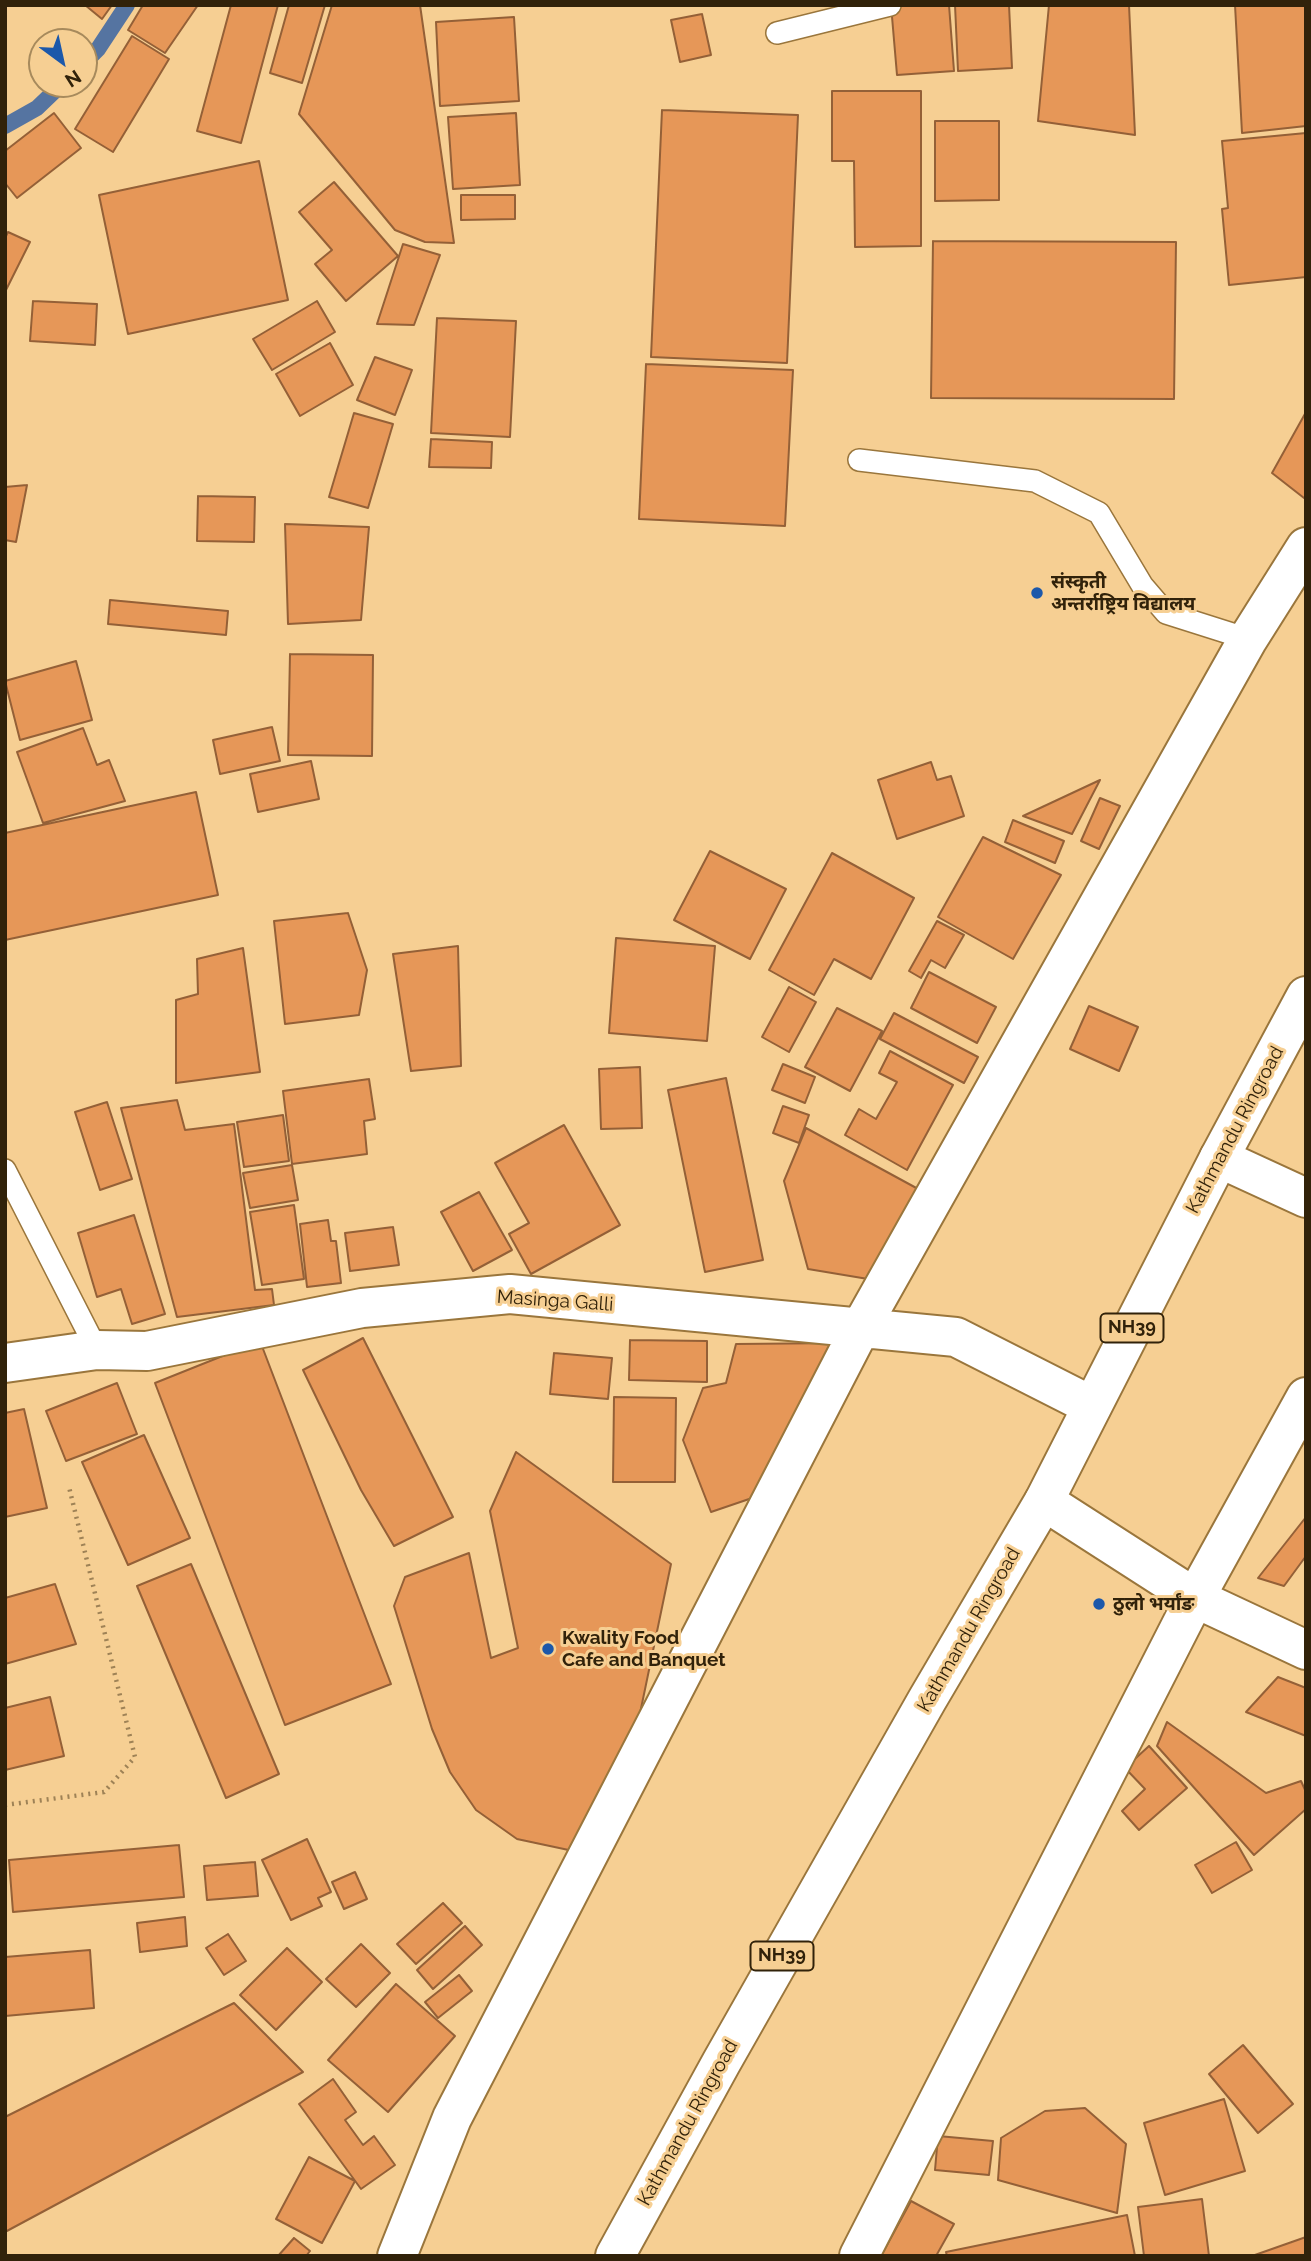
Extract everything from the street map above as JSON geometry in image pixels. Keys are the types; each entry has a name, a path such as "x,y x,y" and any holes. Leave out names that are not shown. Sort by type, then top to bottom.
{"main road":[{"path":"397,2256 452,2118 861,1327 1248,639 1306,547"},
{"name":"Kathmandu Ringroad","path":"615,2256 920,1712 1044,1501 1219,1158 1306,996"},
{"path":"1219,1158 1306,1198"},
{"name":"Masinga Galli","path":"5,1363 97,1350 147,1351 362,1308 510,1294 956,1337 1092,1406"},
{"path":"859,2256 1195,1598 1306,1397"},
{"path":"1044,1501 1195,1598 1306,1650"}],"lane":[{"path":"777,33 890,5"},
{"path":"859,460 1035,481 1099,513 1142,585 1166,613 1248,639"},
{"path":"5,1170 97,1350"}],"path":[{"path":"5,1805 104,1792 135,1757 69,1487"}],"building":[{"path":"85,5 112,5 102,19"},
{"path":"143,5 198,5 165,53 128,30"},
{"path":"231,5 278,5 241,143 197,131"},
{"path":"289,5 325,5 302,83 270,73"},
{"path":"332,5 420,5 454,243 425,242 395,230 299,114"},
{"path":"891,5 949,5 954,71 897,75"},
{"path":"955,5 1009,5 1012,68 958,71"},
{"path":"1049,5 1129,5 1135,135 1038,121"},
{"path":"1235,5 1306,5 1306,126 1242,133"},
{"path":"702,14 711,55 680,62 671,20"},
{"path":"514,17 519,101 440,106 436,22"},
{"path":"132,36 169,59 113,152 75,129 94,98 98,98 98,91"},
{"path":"832,91 921,91 921,246 855,247 854,161 832,161"},
{"path":"662,110 798,115 787,363 651,357"},
{"path":"54,113 81,148 17,198 5,183 5,151"},
{"path":"516,113 520,185 453,189 448,117"},
{"path":"935,121 999,121 999,200 935,201"},
{"path":"1306,133 1306,277 1229,285 1222,209 1228,208 1222,141"},
{"path":"259,161 288,300 128,334 99,195"},
{"path":"334,182 398,256 346,301 315,264 332,250 299,212"},
{"path":"461,195 515,195 515,219 461,220"},
{"path":"8,232 30,242 5,292 5,238"},
{"path":"933,241 1176,242 1174,399 931,398"},
{"path":"403,244 440,255 414,325 377,324"},
{"path":"33,301 97,304 95,345 30,341"},
{"path":"317,301 335,332 272,370 253,339"},
{"path":"437,318 516,321 510,437 431,433"},
{"path":"330,343 353,385 300,416 276,374"},
{"path":"375,357 412,370 395,415 357,400"},
{"path":"646,364 793,370 785,526 639,519"},
{"path":"1306,412 1306,496 1304,498 1272,473"},
{"path":"354,413 393,424 368,508 329,497"},
{"path":"431,439 492,442 491,468 429,467"},
{"path":"27,485 16,542 5,540 5,487"},
{"path":"198,496 255,497 254,542 197,541"},
{"path":"285,524 369,527 361,620 288,624"},
{"path":"110,600 228,611 226,635 108,624"},
{"path":"290,654 373,655 372,756 288,755"},
{"path":"76,661 92,720 20,740 5,681"},
{"path":"272,727 280,761 220,774 213,740"},
{"path":"83,728 97,765 109,760 125,801 43,823 17,752"},
{"path":"311,761 319,799 258,812 250,774"},
{"path":"931,762 937,780 951,776 964,816 897,839 878,780"},
{"path":"1100,780 1072,834 1023,816"},
{"path":"196,792 218,895 5,940 5,833"},
{"path":"1100,798 1120,806 1099,849 1081,841"},
{"path":"1013,820 1064,841 1055,863 1005,842"},
{"path":"983,837 1061,875 1013,959 938,917"},
{"path":"710,851 786,889 750,959 674,920"},
{"path":"832,853 914,898 871,979 834,959 814,995 769,970"},
{"path":"348,913 367,970 359,1015 285,1024 274,921"},
{"path":"937,921 964,935 945,968 931,960 921,978 909,971"},
{"path":"616,938 715,946 707,1041 609,1033"},
{"path":"458,946 461,1066 411,1071 393,954"},
{"path":"243,948 260,1072 176,1083 176,1000 198,994 197,959"},
{"path":"929,972 996,1007 977,1043 911,1008"},
{"path":"789,987 816,1002 789,1052 762,1037"},
{"path":"1089,1006 1138,1027 1119,1071 1070,1049"},
{"path":"837,1008 882,1031 850,1091 805,1067"},
{"path":"894,1013 978,1057 964,1083 880,1039"},
{"path":"890,1051 953,1085 907,1170 845,1135 859,1109 876,1119 897,1082 879,1073"},
{"path":"783,1064 815,1077 805,1103 772,1090"},
{"path":"640,1067 642,1128 601,1129 599,1069"},
{"path":"726,1078 763,1260 705,1272 668,1090"},
{"path":"369,1079 375,1119 364,1121 367,1154 292,1164 283,1091"},
{"path":"177,1100 185,1130 234,1124 255,1290 272,1289 274,1305 177,1317 121,1108"},
{"path":"107,1102 132,1179 100,1190 75,1112"},
{"path":"783,1106 809,1115 799,1143 773,1133"},
{"path":"283,1115 289,1161 244,1167 237,1122"},
{"path":"564,1125 620,1225 531,1274 509,1234 529,1223 495,1163"},
{"path":"806,1128 920,1190 874,1280 808,1269 784,1181"},
{"path":"292,1165 298,1200 250,1208 243,1173"},
{"path":"479,1192 512,1250 473,1271 441,1212"},
{"path":"294,1205 304,1279 262,1285 250,1212"},
{"path":"134,1215 165,1314 132,1324 121,1289 97,1297 78,1233"},
{"path":"328,1220 331,1241 336,1241 341,1283 307,1287 300,1224"},
{"path":"393,1227 399,1265 350,1271 345,1233"},
{"path":"363,1338 453,1517 394,1546 361,1490 303,1370"},
{"path":"630,1340 707,1341 707,1382 629,1380"},
{"path":"260,1341 391,1684 285,1725 155,1383"},
{"path":"843,1343 755,1497 711,1512 683,1440 703,1388 726,1383 736,1344"},
{"path":"554,1353 612,1358 608,1399 550,1394"},
{"path":"117,1383 137,1434 66,1461 46,1411"},
{"path":"614,1397 676,1398 675,1482 613,1482"},
{"path":"24,1409 47,1508 5,1517 5,1413"},
{"path":"144,1435 190,1538 128,1565 82,1462"},
{"path":"516,1452 671,1564 638,1723 578,1852 517,1839 476,1810 450,1772 432,1729 394,1606 405,1577 469,1553 491,1658 518,1648 490,1511"},
{"path":"1306,1517 1306,1556 1284,1586 1258,1578"},
{"path":"191,1564 279,1774 226,1798 137,1586"},
{"path":"55,1584 76,1644 5,1664 5,1598"},
{"path":"1278,1677 1306,1688 1306,1736 1246,1712"},
{"path":"50,1697 64,1756 5,1770 5,1708"},
{"path":"1167,1722 1266,1793 1301,1781 1306,1792 1306,1809 1254,1855 1157,1746"},
{"path":"1149,1746 1187,1788 1139,1830 1122,1811 1145,1789 1125,1768"},
{"path":"307,1839 331,1892 318,1898 322,1906 291,1920 262,1860"},
{"path":"1236,1842 1252,1870 1212,1893 1195,1865"},
{"path":"179,1845 184,1897 13,1912 9,1860"},
{"path":"255,1862 258,1896 207,1900 204,1866"},
{"path":"355,1872 367,1899 344,1909 332,1882"},
{"path":"443,1903 462,1923 416,1964 397,1944"},
{"path":"185,1917 187,1946 140,1952 137,1923"},
{"path":"465,1926 482,1945 433,1989 417,1970"},
{"path":"228,1934 246,1961 224,1975 206,1948"},
{"path":"361,1944 390,1973 356,2007 326,1979"},
{"path":"287,1948 322,1982 276,2030 240,1995"},
{"path":"90,1950 94,2008 5,2016 5,1957"},
{"path":"459,1975 472,1991 438,2018 425,2002"},
{"path":"396,1984 455,2036 388,2112 328,2060"},
{"path":"234,2003 303,2072 5,2232 5,2117"},
{"path":"1243,2045 1293,2104 1258,2133 1209,2074"},
{"path":"333,2079 356,2112 345,2120 363,2145 374,2136 395,2165 361,2189 299,2104"},
{"path":"1224,2099 1245,2171 1165,2195 1144,2123"},
{"path":"1085,2108 1126,2144 1117,2213 998,2180 1001,2138 1045,2111"},
{"path":"938,2136 993,2141 989,2175 935,2170"},
{"path":"309,2157 355,2181 322,2243 276,2219"},
{"path":"1202,2199 1209,2256 1144,2256 1138,2207"},
{"path":"911,2201 954,2224 936,2256 881,2256"},
{"path":"1127,2215 1135,2256 947,2256 946,2252"},
{"path":"1306,2237 1306,2256 1252,2256"},
{"path":"294,2238 310,2251 306,2256 278,2256"}],"waterway":[{"path":"98,49 127,5"},
{"path":"5,126 37,108 47,98"}],"place":[{"name":"संस्कृती अन्तर्राष्ट्रिय विद्यालय","path":"1037,593"},
{"name":"ठुलो भर्यांङ","path":"1099,1604"},
{"name":"Kwality Food Cafe and Banquet","path":"548,1649"}]}
